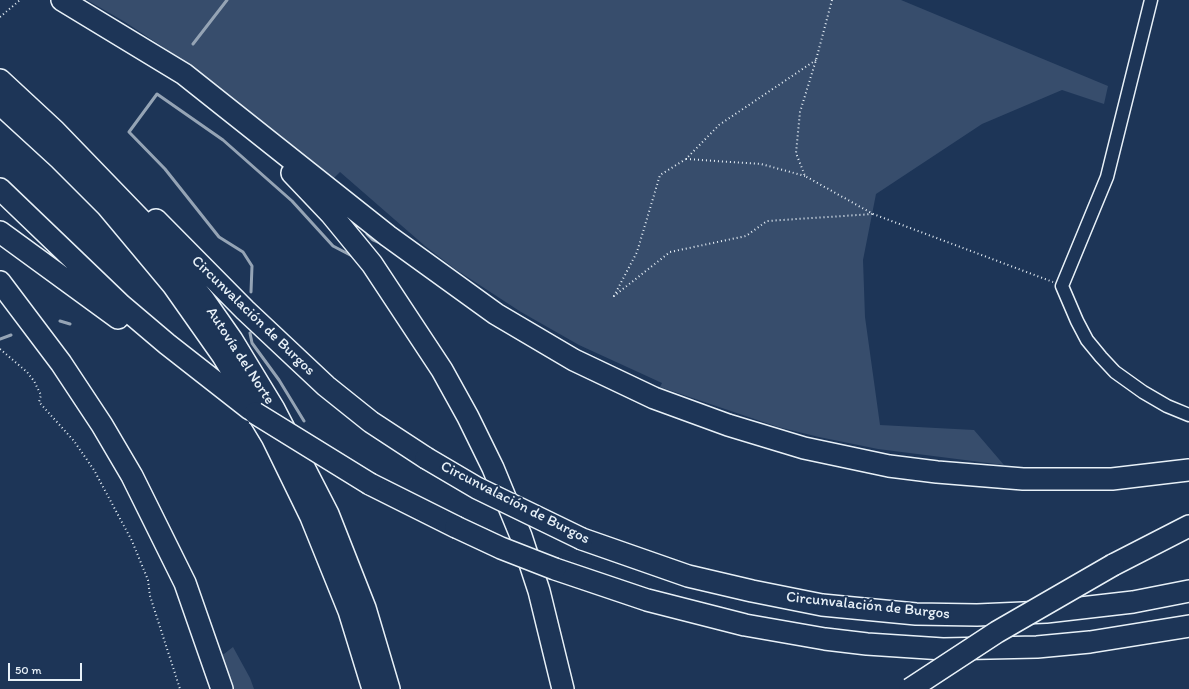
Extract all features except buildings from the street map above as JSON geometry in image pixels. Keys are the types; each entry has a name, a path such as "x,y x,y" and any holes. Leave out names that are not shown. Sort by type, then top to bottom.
{"highway":[{"path":"62,0 195,82 388,236 496,314 574,360 654,398 728,425 804,448 867,461 923,470 1030,479 1112,479 1189,470"},
{"path":"151,54 241,126 291,172 331,214 372,264 404,310 442,370 468,416 493,468 513,515 539,591 563,689"},
{"name":"Circunvalación de Burgos","path":"0,80 75,139 245,310 326,386 371,422 426,458 477,488 582,539 688,576 759,593 822,605 916,614 977,615 1046,612 1134,602 1189,591"},
{"name":"Autovía del Norte","path":"0,80 55,132 142,221 204,300 236,346 274,409 328,514 365,608 389,689"},
{"name":"Autovía del Norte","path":"0,104 60,159 107,206 173,285 230,367 272,437 311,516 349,611 373,689"},
{"path":"0,189 121,305 167,344 255,412"},
{"path":"0,232 170,356 235,401 370,484 456,528 501,548 555,569 647,600 744,625 825,640 943,649 1037,647 1098,641 1189,626"},
{"path":"0,282 62,363 102,425 132,476 185,583 222,689"},
{"path":"910,689 997,632 1113,565 1189,526"}],"street":[{"path":"1151,0 1107,177 1062,286 1077,321 1088,340 1115,372 1143,392 1167,406 1189,415"}],"path":[{"path":"0,17 20,0"},
{"path":"805,176 796,153 800,112 832,0"},
{"path":"816,60 719,125 686,159 660,175 637,252 614,296 670,252 746,236 767,221 873,214"},
{"path":"686,159 762,164 805,176 873,214 1062,286"},
{"path":"0,350 27,372 34,381 41,395 39,402 74,441 94,470 132,541 148,580 150,596 180,689"}],"shaded area":[{"path":"87,0 901,0 1108,86 1104,104 1062,90 982,124 876,194 863,260 865,317 880,425 974,430 1004,465 878,449 819,437 778,427 660,387 662,383 579,345 521,312 455,269 425,246 340,172 332,180 250,112 184,61 125,22"},
{"path":"233,647 250,678 254,689 231,689 220,657"}],"waterway":[{"path":"193,44 227,0"},
{"path":"251,292 252,266 243,252 219,237 165,169 129,132 157,94 223,140 292,201 333,246 354,257"},
{"path":"367,234 373,240 382,244"},
{"path":"60,321 70,324"},
{"path":"250,333 252,343 279,380 304,421"},
{"path":"0,339 11,335"}]}
